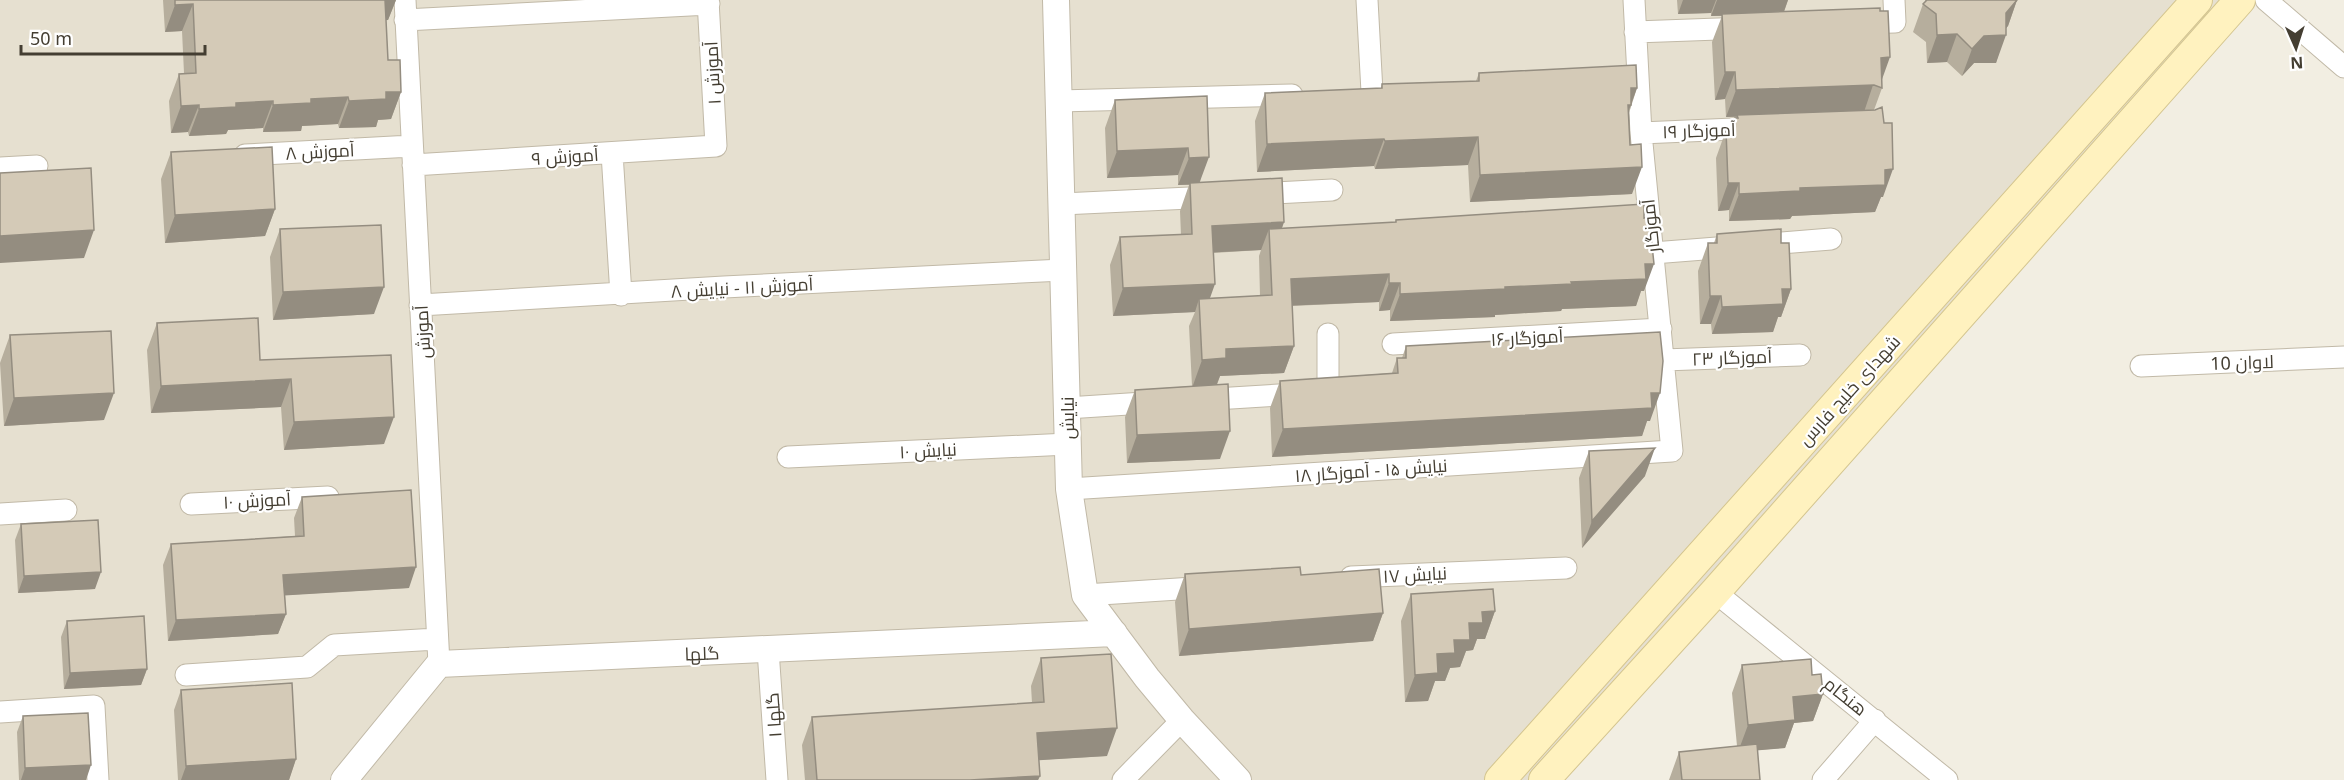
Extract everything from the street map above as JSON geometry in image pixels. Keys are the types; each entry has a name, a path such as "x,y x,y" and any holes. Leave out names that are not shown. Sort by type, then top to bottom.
{"main road":[{"name":"شهدای خلیج فارس","path":"1500,780 2197,0"},
{"name":"شهدای خلیج فارس","path":"1544,780 1715,592 2240,0"},
{"path":"1934,295 1933,302 1939,314 1944,318 1957,319"},
{"path":"1893,341 1900,339 1913,344 1917,349 1919,361"}],"street":[{"name":"نیایش","path":"1056,0 1069,489 1085,595 1182,720 1238,780"},
{"path":"1367,0 1372,92"},
{"name":"آموزگار","path":"1634,0 1641,133 1672,451"},
{"path":"1836,24 1895,22 1894,0"},
{"path":"2266,0 2344,67"},
{"path":"405,10 708,2"},
{"name":"آموزش ۱","path":"708,2 716,146"},
{"name":"آموزش","path":"405,10 438,651"},
{"path":"1635,32 1765,27"},
{"path":"1614,77 1637,76"},
{"path":"1349,93 1395,91"},
{"path":"1059,101 1314,94"},
{"name":"آموزگار ۱۹","path":"1641,133 1782,128"},
{"name":"آموزش ۹","path":"413,155 612,153 716,146"},
{"path":"612,153 621,295"},
{"name":"آموزش ۸","path":"226,156 413,155"},
{"path":"0,168 37,166"},
{"path":"1062,204 1332,190"},
{"path":"1626,219 1650,218"},
{"path":"1653,253 1831,239"},
{"name":"آموزش ۱۱ - نیایش ۸","path":"420,305 1063,270"},
{"name":"آموزگار ۱۶","path":"1393,344 1660,329"},
{"path":"1067,408 1328,392 1328,334"},
{"name":"آموزگار ۲۳","path":"1664,360 1800,355"},
{"name":"لاوان 10","path":"2141,366 2344,357"},
{"name":"نیایش ۱۰","path":"788,457 1068,444"},
{"name":"نیایش ۱۵ - آموزگار ۱۸","path":"1069,489 1672,451"},
{"path":"406,493 430,491"},
{"name":"آموزش ۱۰","path":"191,504 346,496"},
{"path":"0,514 66,510"},
{"name":"نیایش ۱۷","path":"1327,579 1566,568"},
{"path":"1085,595 1223,586"},
{"name":"هنگام","path":"1715,592 1947,780"},
{"name":"گلها","path":"438,651 768,650 1114,633"},
{"path":"186,675 307,667 333,645 438,651"},
{"name":"گلها ۱","path":"768,650 777,780"},
{"path":"344,780 438,651"},
{"path":"0,712 94,706 98,780"},
{"path":"1123,780 1182,720"},
{"path":"1823,780 1875,720"}],"shaded area":[{"path":"0,0 2239,0 1531,780 0,780"}],"building":[{"path":"175,0 385,0 388,60 400,60 401,92 386,92 386,99 349,101 348,97 311,99 311,103 273,105 273,101 236,103 236,107 199,109 199,105 181,106 179,74 196,73 193,4 175,5"},
{"path":"1927,0 2017,0 2006,13 2006,35 1984,36 1972,49 1957,34 1937,35 1936,14 1923,4"},
{"path":"1880,8 1880,11 1888,11 1890,57 1881,58 1882,88 1874,85 1736,90 1735,72 1725,72 1722,14"},
{"path":"1636,65 1637,88 1631,88 1631,105 1628,105 1630,145 1641,144 1642,167 1480,175 1478,137 1267,144 1265,93 1382,88 1382,84 1479,81 1479,73"},
{"path":"1207,96 1209,157 1189,158 1188,148 1117,151 1115,100"},
{"path":"1882,107 1884,123 1892,123 1893,169 1885,170 1885,185 1800,188 1800,191 1739,194 1739,183 1728,183 1726,130 1735,129 1737,115 1875,110"},
{"path":"272,147 275,209 175,215 171,152"},
{"path":"91,168 94,230 0,236 0,173"},
{"path":"1282,178 1284,222 1212,226 1215,284 1123,288 1120,237 1192,234 1190,183"},
{"path":"1644,204 1644,218 1649,217 1654,264 1645,264 1646,279 1400,294 1400,283 1389,283 1389,274 1291,279 1294,346 1226,349 1226,358 1202,360 1199,299 1272,295 1269,229"},
{"path":"381,225 384,287 283,292 280,229"},
{"path":"1781,229 1781,243 1789,243 1791,289 1782,289 1783,304 1722,307 1721,296 1710,296 1708,243 1717,243 1717,234"},
{"path":"258,318 260,360 391,355 394,417 294,422 291,379 161,386 157,323"},
{"path":"111,331 114,393 14,398 10,335"},
{"path":"1660,332 1663,361 1660,393 1651,393 1652,408 1283,429 1280,381 1398,373 1397,358 1406,358 1406,346"},
{"path":"1228,384 1230,431 1137,435 1135,390"},
{"path":"1655,448 1592,521 1589,451"},
{"path":"411,490 416,567 283,575 286,614 176,620 171,544 304,536 302,497"},
{"path":"98,520 101,572 24,576 21,524"},
{"path":"1300,567 1301,575 1379,569 1383,613 1189,629 1185,574"},
{"path":"1493,589 1495,611 1482,612 1483,623 1469,623 1470,640 1454,640 1455,653 1437,654 1438,673 1415,675 1411,594"},
{"path":"144,616 147,669 70,673 67,621"},
{"path":"1111,654 1117,728 1037,733 1040,776 970,780 817,780 812,717 1044,702 1041,658"},
{"path":"1811,659 1812,675 1821,674 1823,694 1793,697 1795,720 1748,725 1742,665"},
{"path":"292,683 296,759 186,766 181,690"},
{"path":"88,713 91,765 25,768 23,716"},
{"path":"1757,744 1760,780 1682,780 1679,752"}]}
